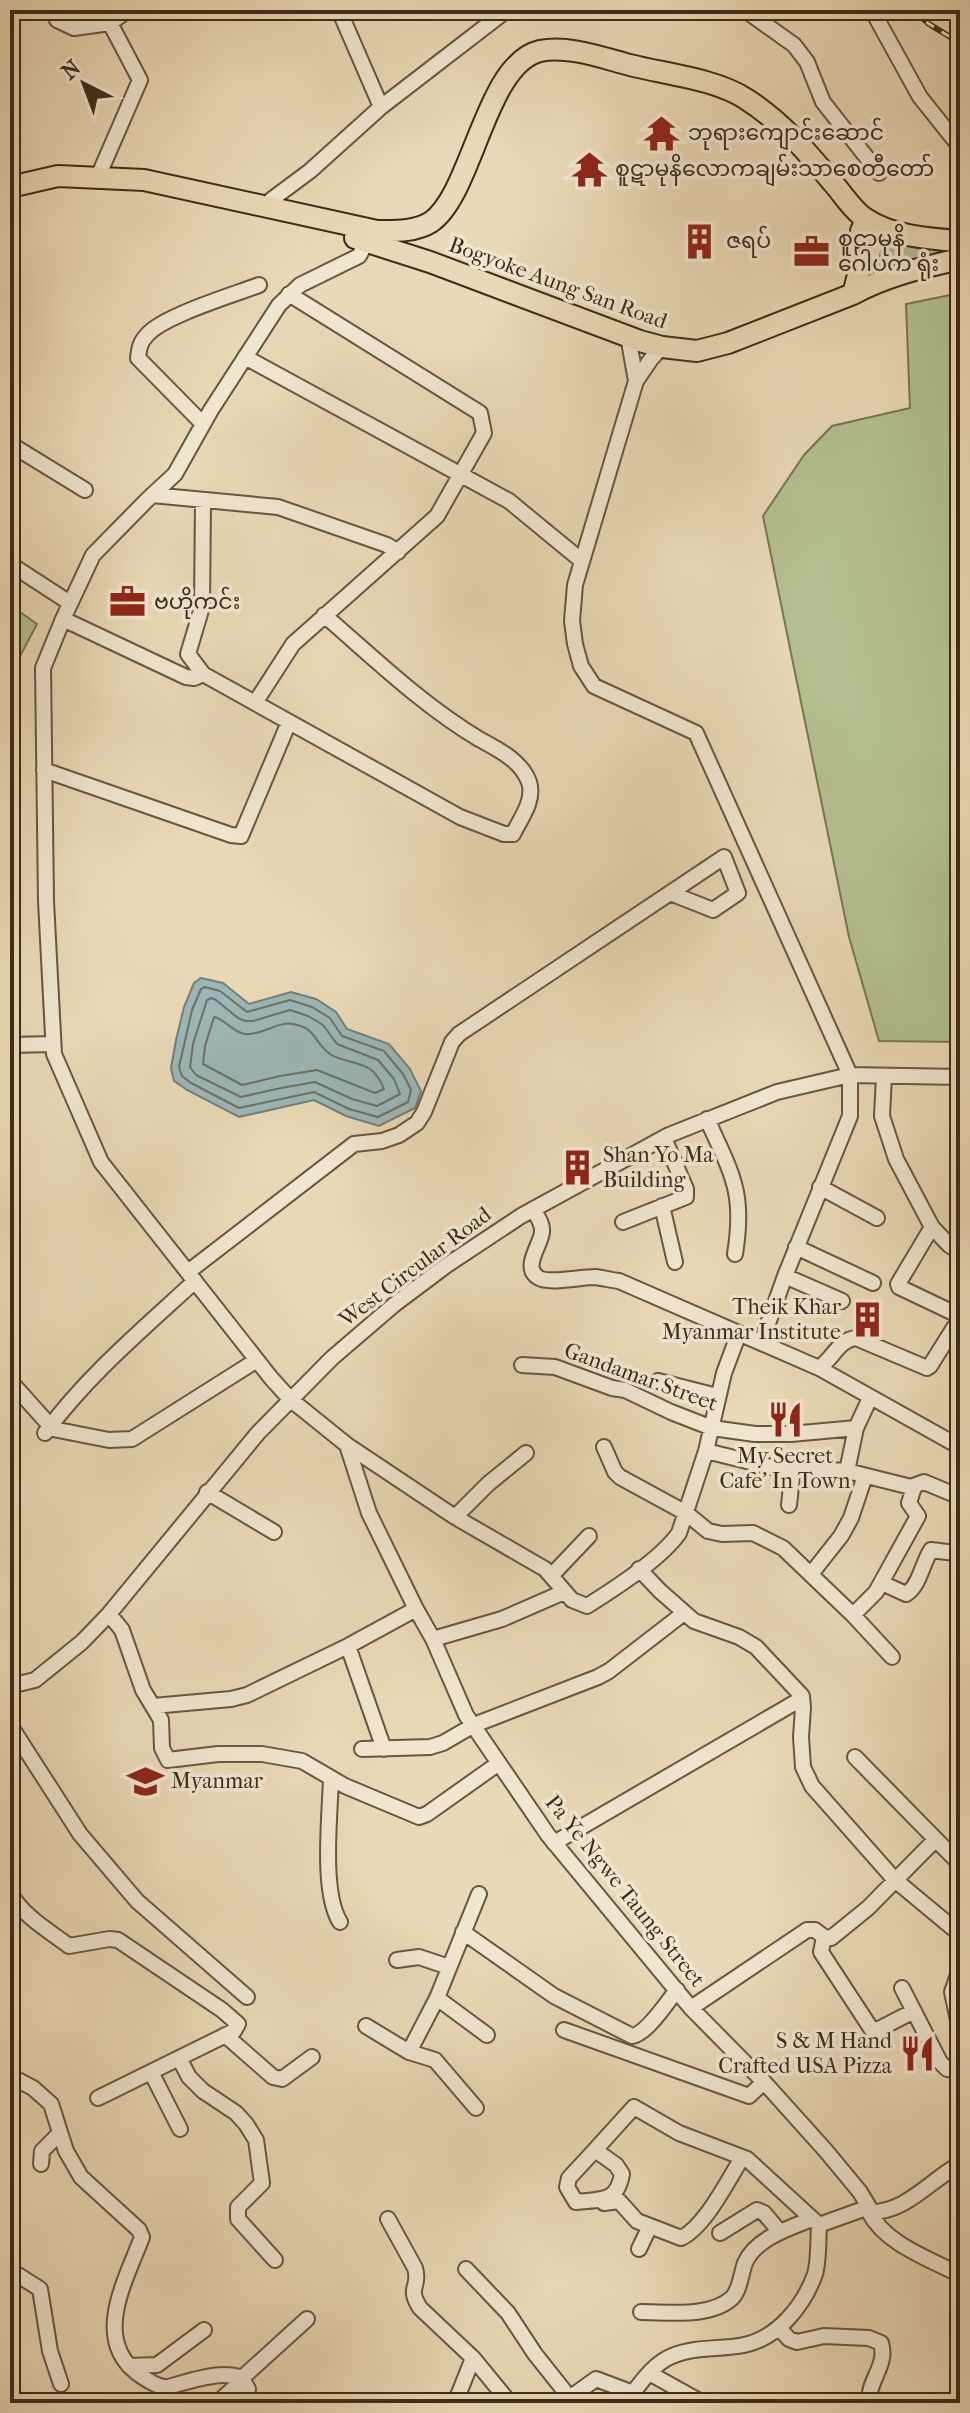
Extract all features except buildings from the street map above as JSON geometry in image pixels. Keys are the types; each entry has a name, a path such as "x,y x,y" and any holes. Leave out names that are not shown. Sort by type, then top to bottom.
{"highway":[{"name":"Bogyoke Aung San Road","path":"10,187 58,176 144,180 377,231 403,231 428,224 440,214 453,193 483,123 510,75 529,57 541,51 579,51 705,83 743,96 777,121 796,140 866,220"},
{"name":"Bogyoke Aung San Road","path":"10,200 55,187 156,191 367,241 628,336 662,347 697,351 728,343 869,285 960,259"},
{"path":"853,294 859,271 861,231 866,220 890,230 960,241"},
{"path":"428,224 424,240 430,262"}],"street":[{"path":"57,20 74,28 110,23 128,10"},
{"path":"339,10 381,107"},
{"path":"262,205 310,171 381,107 507,10"},
{"path":"745,10 794,45 807,62 823,102 879,173"},
{"path":"872,10 920,97 960,147"},
{"path":"97,179 140,80 110,23"},
{"path":"367,241 359,256 300,285 279,305 175,474 93,555 43,668 46,901 54,1054 101,1162 290,1399 347,1445 455,1517 545,1569 572,1600 587,1606 675,1540 706,1451 717,1396 739,1333"},
{"path":"203,424 138,358 139,348 147,334 165,321 259,285"},
{"path":"255,703 293,644 437,516 484,433 480,413 289,294"},
{"path":"628,336 636,381"},
{"path":"662,347 636,381 572,597 572,621 575,644 586,676 594,686 696,733 850,1075 850,1116 796,1247 761,1343"},
{"path":"245,357 509,501 582,561"},
{"path":"10,444 85,490"},
{"path":"152,495 278,507 387,545 398,552"},
{"path":"203,501 202,607 188,654 203,674 460,817 504,834 513,834 530,799 530,785 524,772 502,751 433,708 324,615"},
{"path":"10,564 70,603"},
{"path":"63,619 186,677 203,674"},
{"path":"44,770 241,836 289,722"},
{"path":"47,1430 191,1276 354,1144 382,1141 399,1135 417,1123 452,1042 459,1034 670,893 724,857 738,893 713,910 670,893"},
{"path":"10,1045 53,1044"},
{"name":"West Circular Road","path":"10,1687 35,1680 58,1663 109,1614 207,1492 290,1399 332,1358 447,1265 533,1209 664,1138 777,1092 850,1075 960,1077"},
{"path":"884,1076 882,1116 896,1159 932,1227 960,1252"},
{"path":"707,1119 733,1176 738,1196 739,1226 735,1254"},
{"path":"623,1222 686,1197 686,1189 664,1138"},
{"path":"820,1187 877,1218"},
{"path":"662,1206 675,1262"},
{"path":"533,1209 541,1222 542,1232 532,1263 533,1272 539,1278 596,1277 619,1281 819,1368 960,1447"},
{"path":"819,1368 840,1345 856,1338 927,1368 930,1366 960,1317 898,1284 932,1227"},
{"path":"796,1247 873,1283"},
{"path":"785,1276 842,1301"},
{"path":"47,1430 109,1440 132,1439 257,1360"},
{"name":"Gandamar Street","path":"522,1365 555,1367 625,1390 712,1428 755,1434 856,1428"},
{"path":"10,1381 47,1430"},
{"path":"658,1381 717,1396"},
{"path":"847,1471 856,1428 870,1398"},
{"name":"Pa Ye Ngwe Taung Street","path":"347,1445 369,1513 433,1639 466,1715 554,1843 691,2008 764,2082 851,2181 875,2224 902,2244 960,2275"},
{"path":"604,1447 620,1477 686,1513 700,1525 715,1533 729,1535 748,1532 783,1548 892,1657"},
{"path":"706,1451 771,1467 847,1471 914,1487 924,1482 960,1497"},
{"path":"455,1517 488,1484 526,1453"},
{"path":"789,1505 793,1468"},
{"path":"811,1574 851,1518 865,1476"},
{"path":"853,1615 882,1583 918,1516 909,1503 914,1487"},
{"path":"207,1492 274,1532"},
{"path":"551,1576 589,1536"},
{"path":"882,1583 910,1593 931,1550 960,1551"},
{"path":"639,1569 694,1621 739,1637 756,1647 802,1696 803,1767 812,1786 895,1880 960,1934"},
{"path":"433,1639 502,1619 564,1592"},
{"path":"153,1706 247,1695 416,1609"},
{"path":"362,1749 430,1747 443,1743 474,1725 598,1677 684,1613"},
{"path":"109,1614 122,1630 138,1680 161,1720 162,1748 168,1760 218,1754 262,1754 302,1761 331,1778 419,1817 499,1763"},
{"path":"348,1646 384,1749"},
{"path":"554,1843 801,1699"},
{"path":"10,1725 80,1834 137,1901 247,1997"},
{"path":"855,1757 960,1864"},
{"path":"331,1778 330,1886 334,1912 340,1922"},
{"path":"691,2008 807,1930 815,1930 831,1938 868,1908 935,1840"},
{"path":"10,1893 15,1903 69,1946 118,1940 238,2024 234,2031 98,2098"},
{"path":"409,2052 437,1998 479,1894"},
{"path":"463,1932 554,1996 632,2036 639,2035 646,2028 677,1990"},
{"path":"824,1937 821,1952 872,2030 914,2011"},
{"path":"397,1960 419,1957 449,1967"},
{"path":"960,1969 952,1992 960,2030"},
{"path":"902,1988 940,2062 947,2069 960,2070"},
{"path":"437,1998 487,2035"},
{"path":"366,2026 409,2052 435,2060 476,2108"},
{"path":"564,2030 749,2096 764,2082"},
{"path":"225,2035 273,2077 282,2079 312,2057"},
{"path":"179,2058 189,2077 203,2091 236,2113 256,2140 262,2183 238,2207 238,2219 275,2260"},
{"path":"151,2072 180,2129"},
{"path":"10,2076 33,2088 51,2104 66,2151 81,2177 132,2222 142,2237 114,2313 114,2331 120,2354 128,2366 145,2379 164,2387 230,2374 243,2379 248,2389 245,2403"},
{"path":"466,2269 508,2313 566,2400 596,2379 633,2400 649,2373 669,2357 693,2349 749,2344 779,2328 798,2308 816,2272 815,2222 747,2159 679,2133 634,2107 595,2150"},
{"path":"41,2164 42,2151 60,2133"},
{"path":"583,2207 619,2201 637,2221 681,2238 712,2206 742,2158"},
{"path":"641,2312 698,2312 729,2300 736,2293 748,2257 780,2232 869,2210 884,2212 902,2206 960,2164"},
{"path":"720,2233 757,2210 764,2213 780,2232"},
{"path":"388,2219 418,2277 412,2291 414,2299 473,2358 510,2403"},
{"path":"639,2249 650,2226"},
{"path":"10,2270 40,2289 50,2351 61,2384"},
{"path":"217,2403 307,2319"},
{"path":"779,2328 789,2339 797,2342 824,2336 877,2340 881,2343 883,2351 880,2366 868,2390 869,2403"},
{"path":"128,2366 157,2365 204,2330"},
{"path":"455,2403 473,2358"},
{"path":"649,2373 703,2403"}],"green space":[{"path":"880,233 957,247 906,264 870,282 881,252"},
{"path":"960,293 960,1042 879,1041 849,937 763,516 804,455 832,426 910,408 906,304"},
{"path":"10,605 37,624 10,675"}],"water":[{"path":"201,978 223,983 249,1004 291,992 316,999 336,1012 347,1029 389,1044 410,1069 421,1091 415,1108 379,1126 346,1116 314,1100 239,1117 187,1090 174,1081 171,1068 184,1007 194,983"}],"railway":[{"path":"913,10 960,43"}],"place":[{"name":"ဘုရားကျောင်းဆောင်","path":"662,133"},
{"name":"စူဋာမုနိလောကချမ်းသာစေတီတော်","path":"589,169"},
{"name":"ဇရပ်","path":"700,241"},
{"name":"စူဠာမုနိ ဂေါပက ရုံး","path":"812,252"},
{"name":"ဗဟိုကင်း","path":"128,602"},
{"name":"Shan Yo Ma Building","path":"577,1168"},
{"name":"Theik Khar Myanmar Institute","path":"867,1320"},
{"name":"My Secret Cafe' In Town","path":"785,1420"},
{"name":"Myanmar","path":"145,1781"},
{"name":"S & M Hand Crafted USA Pizza","path":"918,2054"}]}
